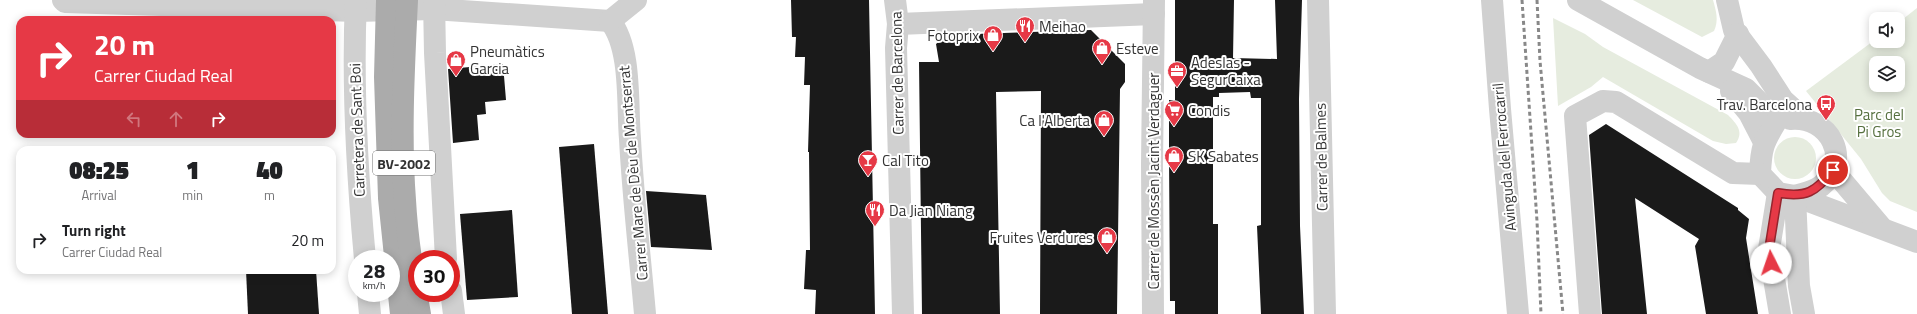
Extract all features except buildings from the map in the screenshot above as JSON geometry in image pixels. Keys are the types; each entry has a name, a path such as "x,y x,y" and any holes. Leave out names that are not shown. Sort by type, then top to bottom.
{"main road":[{"name":"BV-2002","path":"397,5 385,77 388,198 400,314"},
{"name":"BV-2002","path":"397,5 405,199 408,236 420,314"}],"street":[{"path":"63,0 65,2 356,6 434,4 610,21 636,0"},
{"name":"Carrer de Barcelona","path":"895,0 898,24 896,48 903,314"},
{"name":"Carrer de Balmes","path":"1318,0 1325,314"},
{"name":"Avinguda del Ferrocarril","path":"1492,0 1518,314"},
{"path":"1578,0 1714,74 1746,89 1777,120 1804,119"},
{"path":"1727,0 1734,30 1761,66 1783,100 1804,119 1823,127 1831,138 1836,152 1833,170 1822,185 1813,191 1786,195"},
{"path":"434,4 446,250"},
{"name":"Carretera de Sant Boi","path":"356,6 354,54 357,179 364,250"},
{"path":"898,24 1154,7"},
{"name":"Carrer de Mossèn Jacint Verdaguer","path":"1153,314 1154,7"},
{"name":"Carrer Mare de Dèu de Montserrat","path":"610,21 616,28 627,69 630,138 645,314"},
{"path":"1714,74 1724,62 1738,34"},
{"path":"1738,34 1746,62 1777,120"},
{"path":"1714,74 1749,114 1764,142"},
{"path":"1590,314 1575,116 1603,101 1616,102 1733,173 1760,174 1786,195 1917,242"},
{"path":"1760,174 1761,154 1764,142 1777,120"},
{"path":"1833,170 1884,230"},
{"path":"1780,314 1769,249 1786,195"},
{"path":"1786,195 1804,314"},
{"path":"369,302 370,314"},
{"path":"452,302 454,314"}],"green space":[{"path":"1633,0 1713,0 1716,16 1716,27 1714,31 1702,37"},
{"name":"Parc del Pi Gros","path":"1917,8 1917,212 1890,201 1882,193 1861,159 1806,91 1869,44 1869,48 1905,48 1905,17"},
{"path":"1553,18 1585,34 1603,47 1728,115 1738,128 1739,135 1736,143 1726,144 1713,141 1603,77 1591,87 1558,106"},
{"path":"1791,137 1799,137 1807,140 1813,146 1816,158 1813,170 1807,176 1799,179 1791,179 1783,176 1777,170 1774,162 1774,154 1777,146 1783,140"}],"railway":[{"path":"1522,0 1537,221 1541,314"},
{"path":"1537,0 1540,61 1563,314"}],"place":[{"name":"Meihao","path":"1025,43"},
{"name":"Fotoprix","path":"993,52"},
{"name":"Esteve","path":"1102,65"},
{"name":"Pneumàtics Garcia","path":"456,77"},
{"name":"Adeslas - SegurCaixa","path":"1177,88"},
{"name":"Trav. Barcelona","path":"1826,121"},
{"name":"Condis","path":"1174,127"},
{"name":"Ca l'Alberta","path":"1104,137"},
{"name":"SK Sabates","path":"1174,173"},
{"name":"Cal Tito","path":"868,177"},
{"name":"Da Jian Niang","path":"875,227"},
{"name":"Fruites Verdures","path":"1107,254"}],"route":[{"path":"1771,263 1769,249 1778,193 1795,196 1813,191 1822,185 1833,170"}]}
